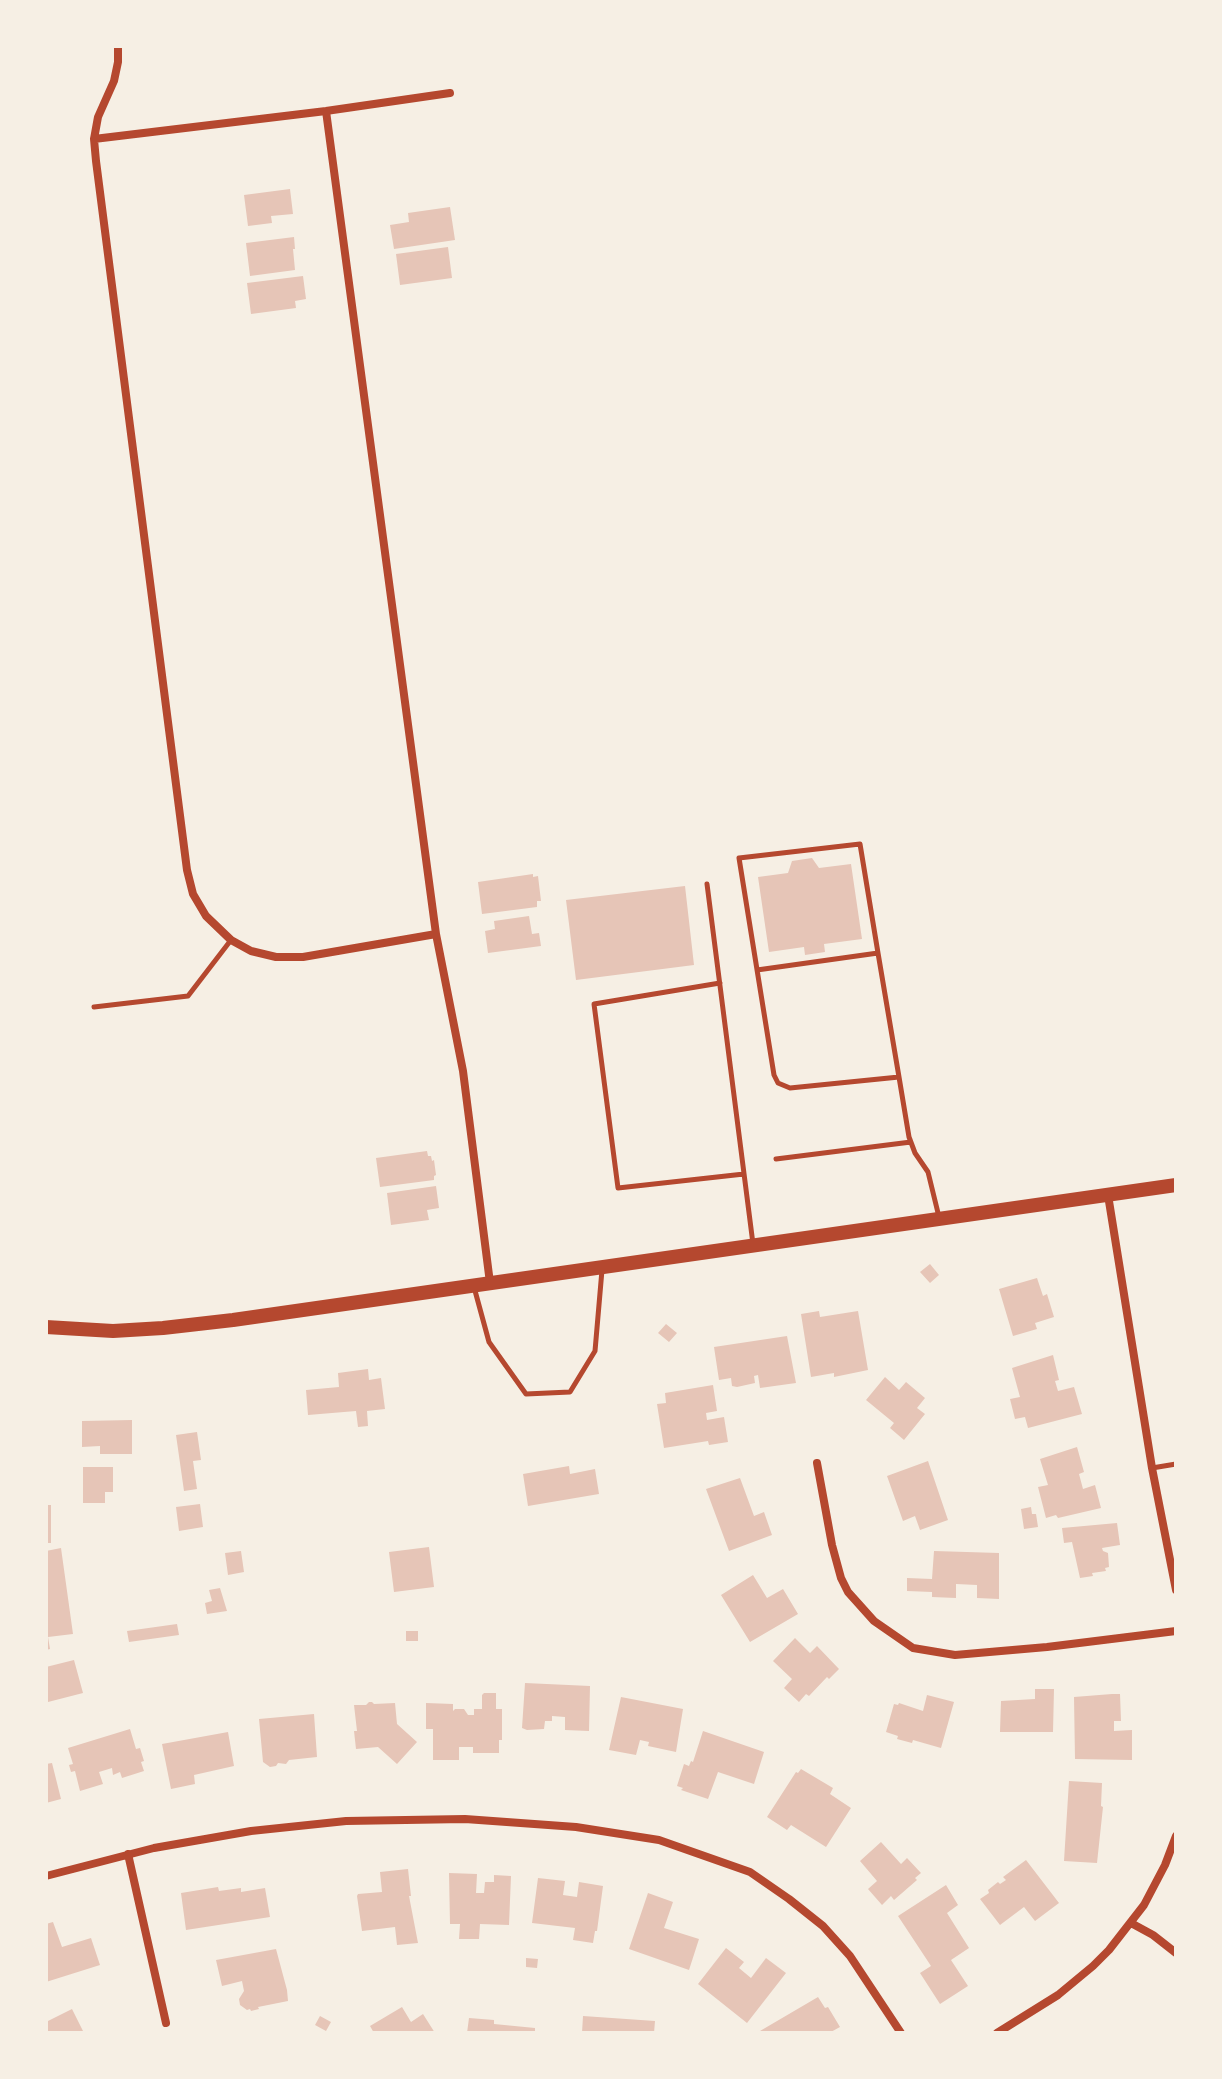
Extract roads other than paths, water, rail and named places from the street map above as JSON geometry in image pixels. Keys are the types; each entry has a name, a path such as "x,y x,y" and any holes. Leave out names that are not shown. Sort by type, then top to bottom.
{"main road":[{"path":"46,1327 113,1331 163,1328 1176,1185"}],"street":[{"path":"118,46 114,81 98,117 94,139 187,870 193,894 206,916 231,940 251,951 276,957 303,957 436,934"},
{"path":"94,139 450,93"},
{"path":"326,111 436,934 463,1071 490,1283"},
{"path":"1108,1195 1152,1468 1176,1590"},
{"path":"817,1463 832,1545 848,1592 874,1621 913,1648 955,1655 1176,1631"},
{"path":"46,1876 154,1848 251,1831 346,1821 465,1819 576,1827 659,1840 750,1872 823,1926 850,1956 901,2033"},
{"path":"997,2033 1058,1995 1109,1950 1144,1905 1176,1836"},
{"path":"128,1854 166,2023"},
{"path":"1131,1923 1176,1953"}],"lane":[{"path":"899,1077 790,1088 778,1083 774,1075 739,858 860,844 911,1142 928,1172 939,1218"},
{"path":"707,884 754,1245"},
{"path":"94,1007 188,996 231,940"},
{"path":"757,970 878,953"},
{"path":"720,983 594,1004 618,1188 744,1174"},
{"path":"776,1159 911,1142"},
{"path":"474,1286 489,1342 526,1394 570,1392 595,1351 603,1266"},
{"path":"1152,1468 1176,1464"}]}
